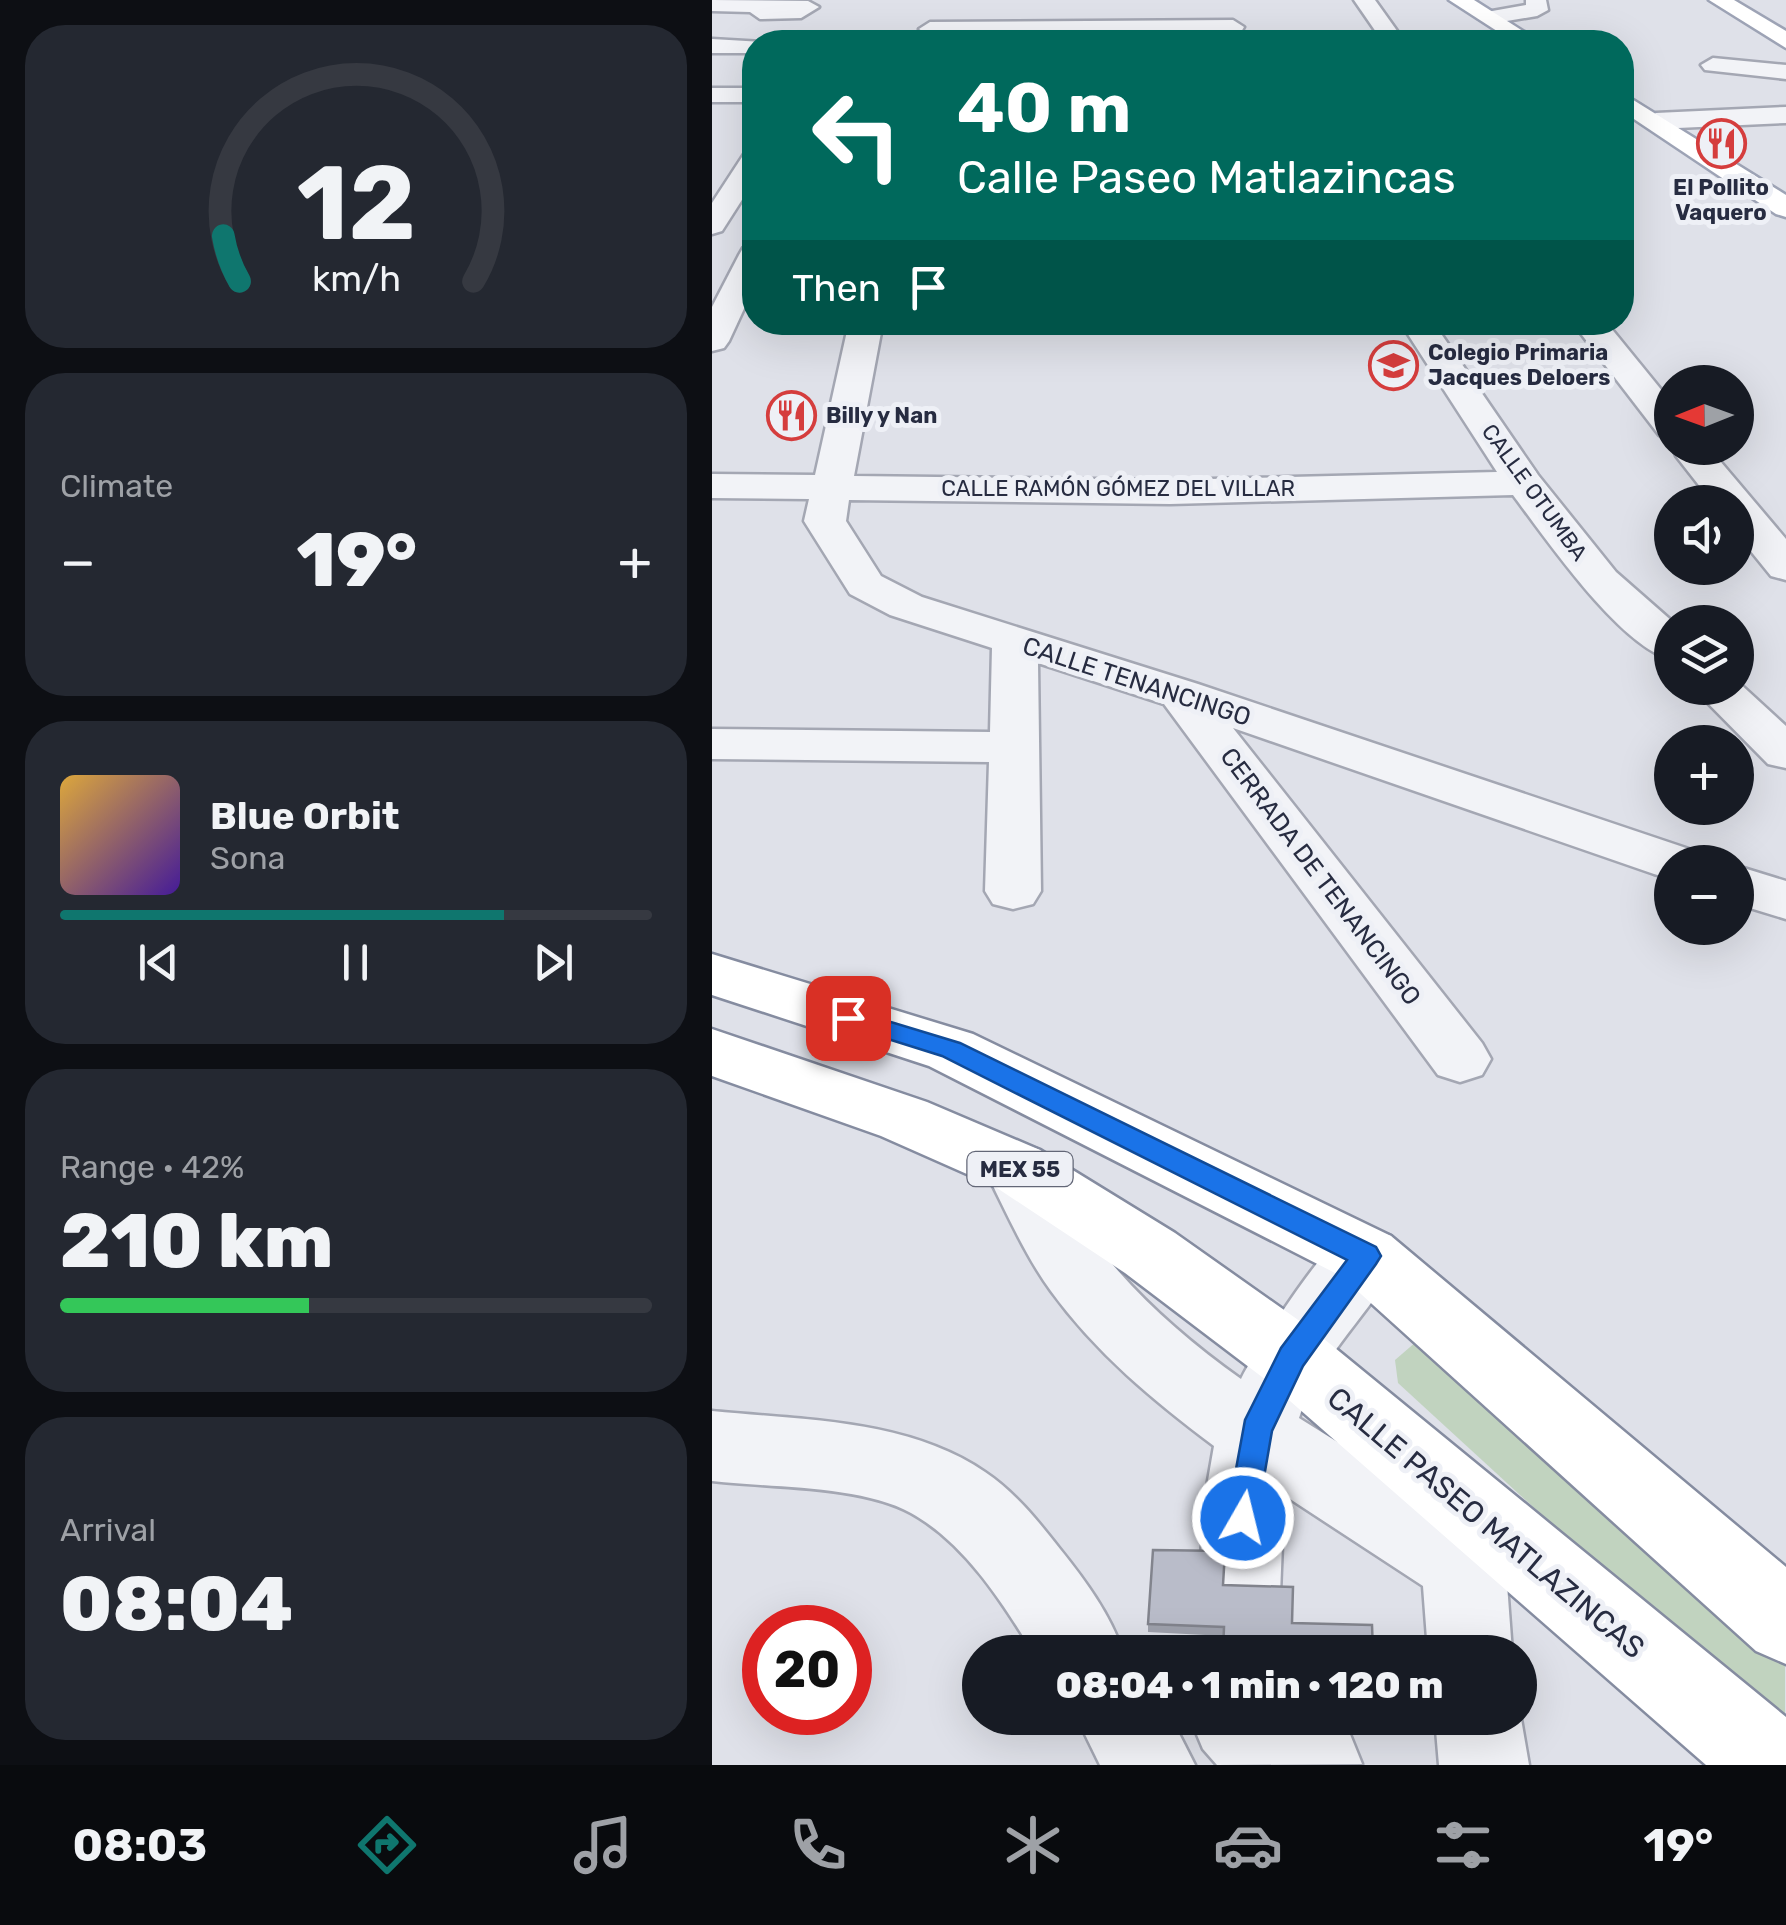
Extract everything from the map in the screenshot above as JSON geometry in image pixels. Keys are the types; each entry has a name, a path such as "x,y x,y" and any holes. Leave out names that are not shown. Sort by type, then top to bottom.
{"main road":[{"path":"1459,0 1508,30"},
{"path":"1719,0 1786,41"},
{"path":"1749,0 1786,22"},
{"path":"1634,112 1653,131 1786,208"},
{"name":"MEX 55","path":"712,974 951,1050 1366,1256 1786,1622"},
{"name":"CALLE PASEO MATLAZINCAS","path":"712,1052 904,1119 1017,1168 1150,1253 1292,1357 1463,1536 1774,1765"}],"street":[{"path":"931,30 936,0"},
{"path":"1219,0 1235,30"},
{"path":"1364,0 1385,30"},
{"path":"1488,18 1537,10 1536,0"},
{"path":"712,5 808,7 801,12 760,13"},
{"path":"712,46 742,46"},
{"path":"1713,65 1786,72"},
{"path":"712,96 742,95"},
{"path":"1653,131 1786,114"},
{"path":"726,147 742,146"},
{"path":"712,225 742,179"},
{"path":"712,341 742,280"},
{"name":"CALLE TENANCINGO","path":"863,335 825,522 865,585 906,606 1181,694 1654,855"},
{"name":"CALLE OTUMBA","path":"1425,335 1524,483 1600,581 1654,630"},
{"path":"1598,335 1654,404"},
{"path":"1703,465 1719,485"},
{"name":"CALLE RAMÓN GÓMEZ DEL VILLAR","path":"712,486 1170,492 1524,483"},
{"path":"1754,528 1786,567"},
{"path":"1013,891 1015,641"},
{"name":"CERRADA DE TENANCINGO","path":"1181,694 1460,1059"},
{"path":"1735,705 1786,753"},
{"path":"712,744 1012,747"},
{"path":"1754,890 1786,901"},
{"path":"1017,1168 1075,1269 1126,1327 1185,1378 1256,1430 1463,1536 1469,1635"},
{"path":"1239,1594 1243,1518 1256,1430 1292,1357 1366,1256"},
{"path":"712,1446 868,1464 938,1486 974,1511 1047,1597 1070,1635"},
{"path":"1131,1735 1150,1765"},
{"path":"1249,1735 1316,1764"},
{"path":"1480,1735 1484,1765"}],"green space":[{"path":"1417,1341 1785,1657 1785,1738 1398,1383 1395,1360"}],"building":[{"path":"1153,1550 1225,1551 1223,1585 1293,1587 1292,1623 1372,1625 1372,1635 1224,1635 1224,1627 1148,1624"}],"place":[{"name":"El Pollito Vaquero","path":"1721,143"},
{"name":"Colegio Primaria Jacques Deloers","path":"1393,365"},
{"name":"Billy y Nan","path":"791,415"}],"route":[{"path":"848,1018 951,1050 1366,1256 1292,1357 1256,1430 1243,1518"}]}
